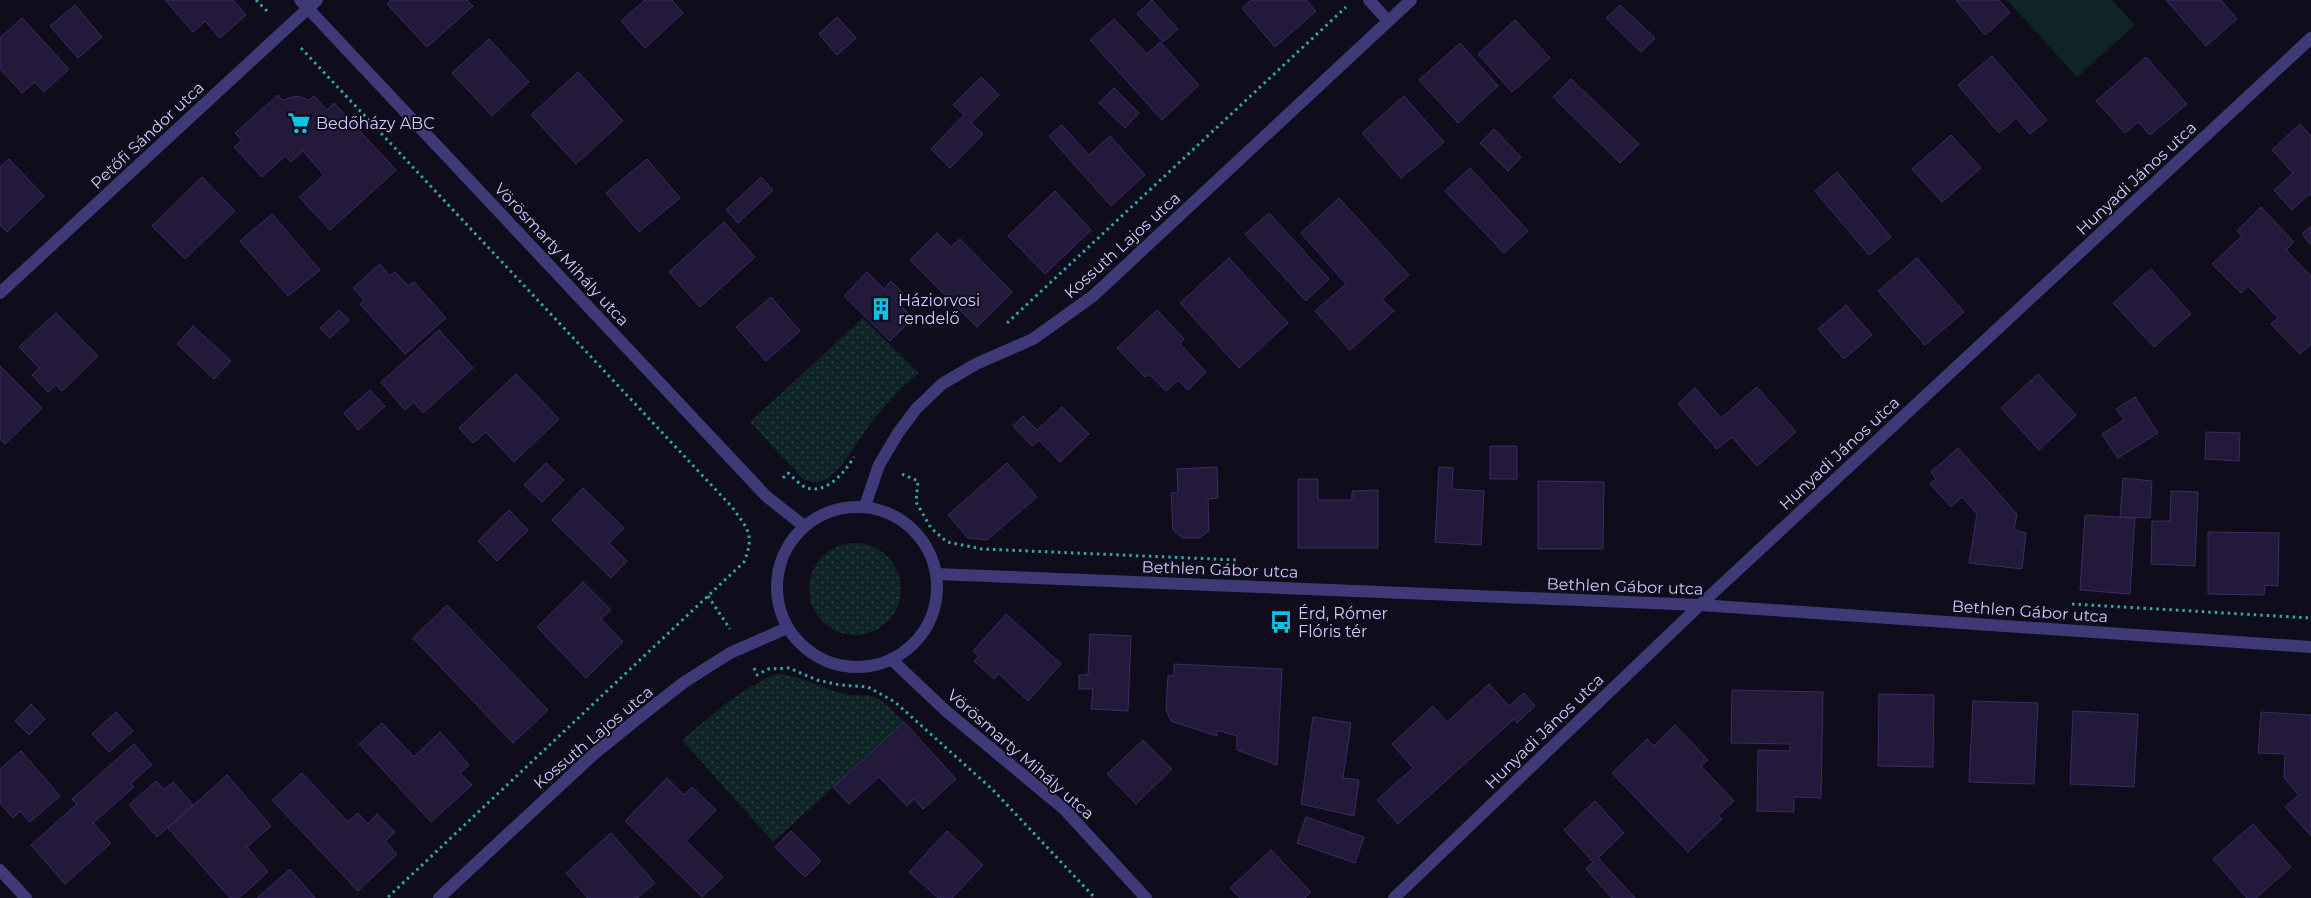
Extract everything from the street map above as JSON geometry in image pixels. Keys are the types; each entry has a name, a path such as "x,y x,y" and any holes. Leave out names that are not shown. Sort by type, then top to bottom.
{"street":[{"path":"1369,0 1388,21"},
{"name":"Kossuth Lajos utca","path":"865,506 879,465 898,433 916,409 942,384 976,364 1033,339 1093,296 1411,0"},
{"name":"Petőfi Sándor utca","path":"0,293 284,30 308,3"},
{"name":"Vörösmarty Mihály utca","path":"308,3 766,496 804,526"},
{"name":"Hunyadi János utca","path":"1394,898 1700,605 2311,38"},
{"path":"865,506 891,513 913,528 929,549 937,574 937,600 928,624 908,649 891,660 868,666 845,666 822,659 802,646 788,628 778,601 778,574 787,547 804,526 822,514 843,507 865,506"},
{"name":"Bethlen Gábor utca","path":"937,574 1700,605 2311,647"},
{"name":"Kossuth Lajos utca","path":"439,898 594,754 641,716 683,684 730,653 788,628"},
{"name":"Vörösmarty Mihály utca","path":"891,660 946,711 1064,809 1146,898"},
{"path":"0,870 26,898"}],"path":[{"path":"256,0 732,507 748,530 750,546 744,562 387,898"},
{"path":"1006,324 1347,7"},
{"path":"788,473 806,488 818,489 830,484 848,468 856,454"},
{"path":"757,675 768,669 789,668 817,680 840,686 868,687 895,702 993,790 1095,898"}],"green space":[{"path":"2007,0 2112,0 2135,25 2077,77"},
{"path":"863,318 919,373 900,389 876,416 841,466 827,479 816,483 803,479 750,422"},
{"path":"846,543 864,543 881,550 894,563 901,580 901,598 894,615 881,628 864,635 846,635 829,628 816,615 809,598 809,580 816,563 829,550"},
{"path":"776,674 795,677 841,693 874,697 886,705 904,722 773,842 682,740 738,695"}],"building":[{"path":"165,0 233,0 246,15 220,38 205,21 193,32"},
{"path":"391,0 467,0 473,6 427,47 387,4"},
{"path":"645,0 672,0 683,13 645,48 621,21"},
{"path":"1152,0 1178,29 1163,42 1137,14"},
{"path":"1251,0 1306,0 1316,11 1275,47 1242,8"},
{"path":"1956,0 1999,0 2010,13 1985,35"},
{"path":"2166,0 2221,0 2237,19 2206,46"},
{"path":"75,5 102,37 78,58 50,26"},
{"path":"1620,5 1655,38 1641,52 1606,18"},
{"path":"837,17 856,38 837,55 819,34"},
{"path":"22,18 69,69 44,92 35,82 22,93 0,69 0,38"},
{"path":"1114,19 1147,54 1160,42 1199,85 1162,120 1090,40"},
{"path":"1515,20 1550,58 1512,92 1478,54"},
{"path":"489,39 529,82 492,116 452,73"},
{"path":"1460,43 1498,86 1458,123 1419,80"},
{"path":"1992,56 2047,120 2030,134 2016,118 1999,133 1958,85"},
{"path":"2146,57 2187,104 2150,135 2138,122 2125,133 2096,101"},
{"path":"578,72 623,121 576,164 531,115"},
{"path":"981,77 999,95 971,123 983,134 950,168 931,149 964,115 953,105"},
{"path":"1571,79 1639,144 1620,163 1553,97"},
{"path":"1114,88 1139,113 1125,128 1099,103"},
{"path":"278,95 282,100 297,96 309,100 314,96 327,110 334,103 396,170 330,230 299,197 324,175 303,151 291,162 285,156 262,177 234,147 242,140 235,133"},
{"path":"1404,96 1444,142 1401,178 1362,133"},
{"path":"2300,124 2311,136 2311,196 2309,194 2292,210 2274,190 2293,173 2272,150"},
{"path":"1062,125 1089,155 1110,136 1145,175 1111,206 1049,136"},
{"path":"1494,129 1521,157 1508,171 1480,143"},
{"path":"1951,135 1981,168 1942,202 1912,169"},
{"path":"9,159 44,196 7,232 0,225 0,167"},
{"path":"647,159 680,198 639,232 606,193"},
{"path":"1470,168 1528,231 1504,253 1445,191"},
{"path":"1837,172 1891,237 1869,255 1815,191"},
{"path":"202,177 235,211 185,259 152,226"},
{"path":"761,177 773,190 738,223 726,210"},
{"path":"1055,191 1091,230 1045,274 1008,236"},
{"path":"1339,198 1409,275 1382,299 1394,311 1350,350 1315,311 1346,284 1301,233"},
{"path":"2261,207 2294,242 2286,250 2311,276 2311,344 2300,354 2271,324 2278,318 2248,286 2241,293 2212,264 2242,236 2237,231"},
{"path":"1269,213 1329,279 1306,301 1245,234"},
{"path":"272,214 320,270 288,296 240,241"},
{"path":"724,222 755,257 700,307 669,272"},
{"path":"2311,226 2311,245 2302,234"},
{"path":"937,233 951,247 960,239 1012,292 977,327 910,260"},
{"path":"1229,258 1288,323 1239,368 1180,303"},
{"path":"1917,258 1964,312 1925,345 1878,291"},
{"path":"380,264 390,276 395,272 408,286 414,282 446,318 405,354 360,304 364,300 353,288"},
{"path":"2151,269 2191,314 2154,347 2113,303"},
{"name":"Háziorvosi rendelő","path":"867,272 884,289 891,281 903,293 895,300 913,318 890,341 844,296"},
{"path":"771,297 800,331 766,361 736,327"},
{"path":"1846,305 1872,335 1844,359 1818,329"},
{"path":"339,310 349,320 330,338 320,328"},
{"path":"1157,310 1184,339 1180,344 1206,372 1188,390 1178,380 1166,391 1149,374 1145,377 1117,348"},
{"path":"56,313 98,356 62,391 56,385 48,392 32,375 39,368 19,347"},
{"path":"193,326 231,361 214,379 177,344"},
{"path":"439,330 473,368 423,413 414,402 405,410 381,382"},
{"path":"0,366 42,408 5,444 0,439"},
{"path":"516,374 559,419 514,462 486,432 473,443 459,428"},
{"path":"2038,374 2076,415 2039,450 2001,408"},
{"path":"1757,387 1796,432 1757,466 1732,437 1717,449 1678,404 1695,388 1721,418"},
{"path":"370,390 385,406 358,430 344,413"},
{"path":"2135,397 2158,433 2118,458 2102,434 2124,420 2116,409"},
{"path":"1062,407 1089,434 1060,462 1039,440 1032,446 1013,426 1023,416 1037,430"},
{"path":"2206,432 2240,433 2239,461 2205,459"},
{"path":"1490,446 1517,446 1517,479 1490,479"},
{"path":"1958,448 2017,514 2014,530 2026,533 2022,569 1969,563 1977,514 1962,497 1951,507 1930,484 1936,479 1931,472"},
{"path":"546,463 564,480 542,502 524,485"},
{"path":"1007,463 1037,497 987,540 968,538 948,515"},
{"path":"1217,467 1218,498 1208,499 1209,531 1199,538 1183,538 1173,530 1171,493 1178,492 1177,469"},
{"path":"1439,467 1453,468 1452,489 1484,491 1481,545 1435,542"},
{"path":"2123,478 2152,481 2150,518 2120,517"},
{"path":"1298,479 1318,479 1318,500 1352,500 1352,491 1378,490 1378,548 1298,548"},
{"path":"1538,481 1604,482 1603,549 1538,549"},
{"path":"583,488 624,528 609,543 627,561 611,578 552,520"},
{"path":"2171,491 2198,492 2195,566 2151,564 2152,521 2170,521"},
{"path":"509,510 528,530 497,561 478,541"},
{"path":"2085,515 2135,518 2130,594 2080,590"},
{"path":"2208,532 2279,533 2278,586 2265,585 2264,595 2208,594"},
{"path":"583,582 611,610 601,619 623,642 586,678 537,627"},
{"path":"447,605 548,710 513,743 413,638"},
{"path":"1006,614 1061,664 1028,701 999,674 994,679 974,661 979,656 973,651"},
{"path":"1090,634 1131,636 1128,711 1091,709 1093,689 1079,689 1079,675 1088,675"},
{"path":"1174,664 1282,669 1277,765 1237,750 1237,736 1217,730 1217,736 1171,721 1166,710 1168,676 1174,676"},
{"path":"1489,684 1509,706 1524,693 1535,706 1517,723 1514,719 1398,824 1377,800 1413,768 1392,744 1433,706 1447,722"},
{"path":"1732,690 1823,692 1821,798 1794,797 1794,812 1757,811 1758,750 1790,751 1790,744 1731,743"},
{"path":"1879,694 1934,695 1933,767 1878,766"},
{"path":"1973,701 2038,703 2034,784 1969,782"},
{"path":"31,704 45,719 29,735 15,721"},
{"path":"2073,711 2138,714 2134,787 2070,784"},
{"path":"116,712 133,731 109,752 92,734"},
{"path":"2261,712 2311,715 2311,836 2285,807 2299,795 2284,778 2285,754 2258,753"},
{"path":"1313,717 1351,723 1343,778 1359,780 1354,816 1301,804"},
{"path":"904,722 956,779 923,809 914,799 907,806 879,777 849,804 833,787"},
{"path":"382,723 414,757 440,732 469,765 460,773 472,785 431,822 359,744"},
{"path":"1675,725 1708,760 1701,766 1734,801 1718,816 1722,819 1688,852 1612,773 1647,739 1654,746"},
{"path":"1143,740 1172,769 1136,804 1107,774"},
{"path":"134,744 152,765 131,783 134,787 93,823 111,843 65,884 31,845 77,804 72,799"},
{"path":"21,751 60,796 30,822 20,811 13,818 0,803 0,769"},
{"path":"302,773 348,822 358,813 368,824 377,814 395,832 385,841 397,854 358,891 272,800"},
{"path":"227,775 271,826 247,847 268,872 239,898 230,898 168,828"},
{"path":"667,778 684,795 692,787 716,810 686,841 723,877 702,897 625,821"},
{"path":"156,781 164,790 173,782 193,805 157,837 129,805"},
{"path":"1595,801 1624,833 1598,858 1635,898 1612,898 1586,869 1593,862 1564,830"},
{"path":"1306,817 1364,837 1355,863 1297,843"},
{"path":"2253,824 2291,867 2256,898 2247,898 2213,859"},
{"path":"791,831 821,861 805,877 775,847"},
{"path":"947,831 983,865 952,898 938,898 909,872"},
{"path":"611,833 655,883 637,898 588,898 566,873"},
{"path":"1271,850 1311,892 1305,898 1240,898 1230,888"},
{"path":"290,869 315,898 257,898"}],"place":[{"name":"Bedőházy ABC","path":"299,123"},
{"name":"Háziorvosi rendelő","path":"881,309"},
{"name":"Érd, Rómer Flóris tér","path":"1281,622"}]}
